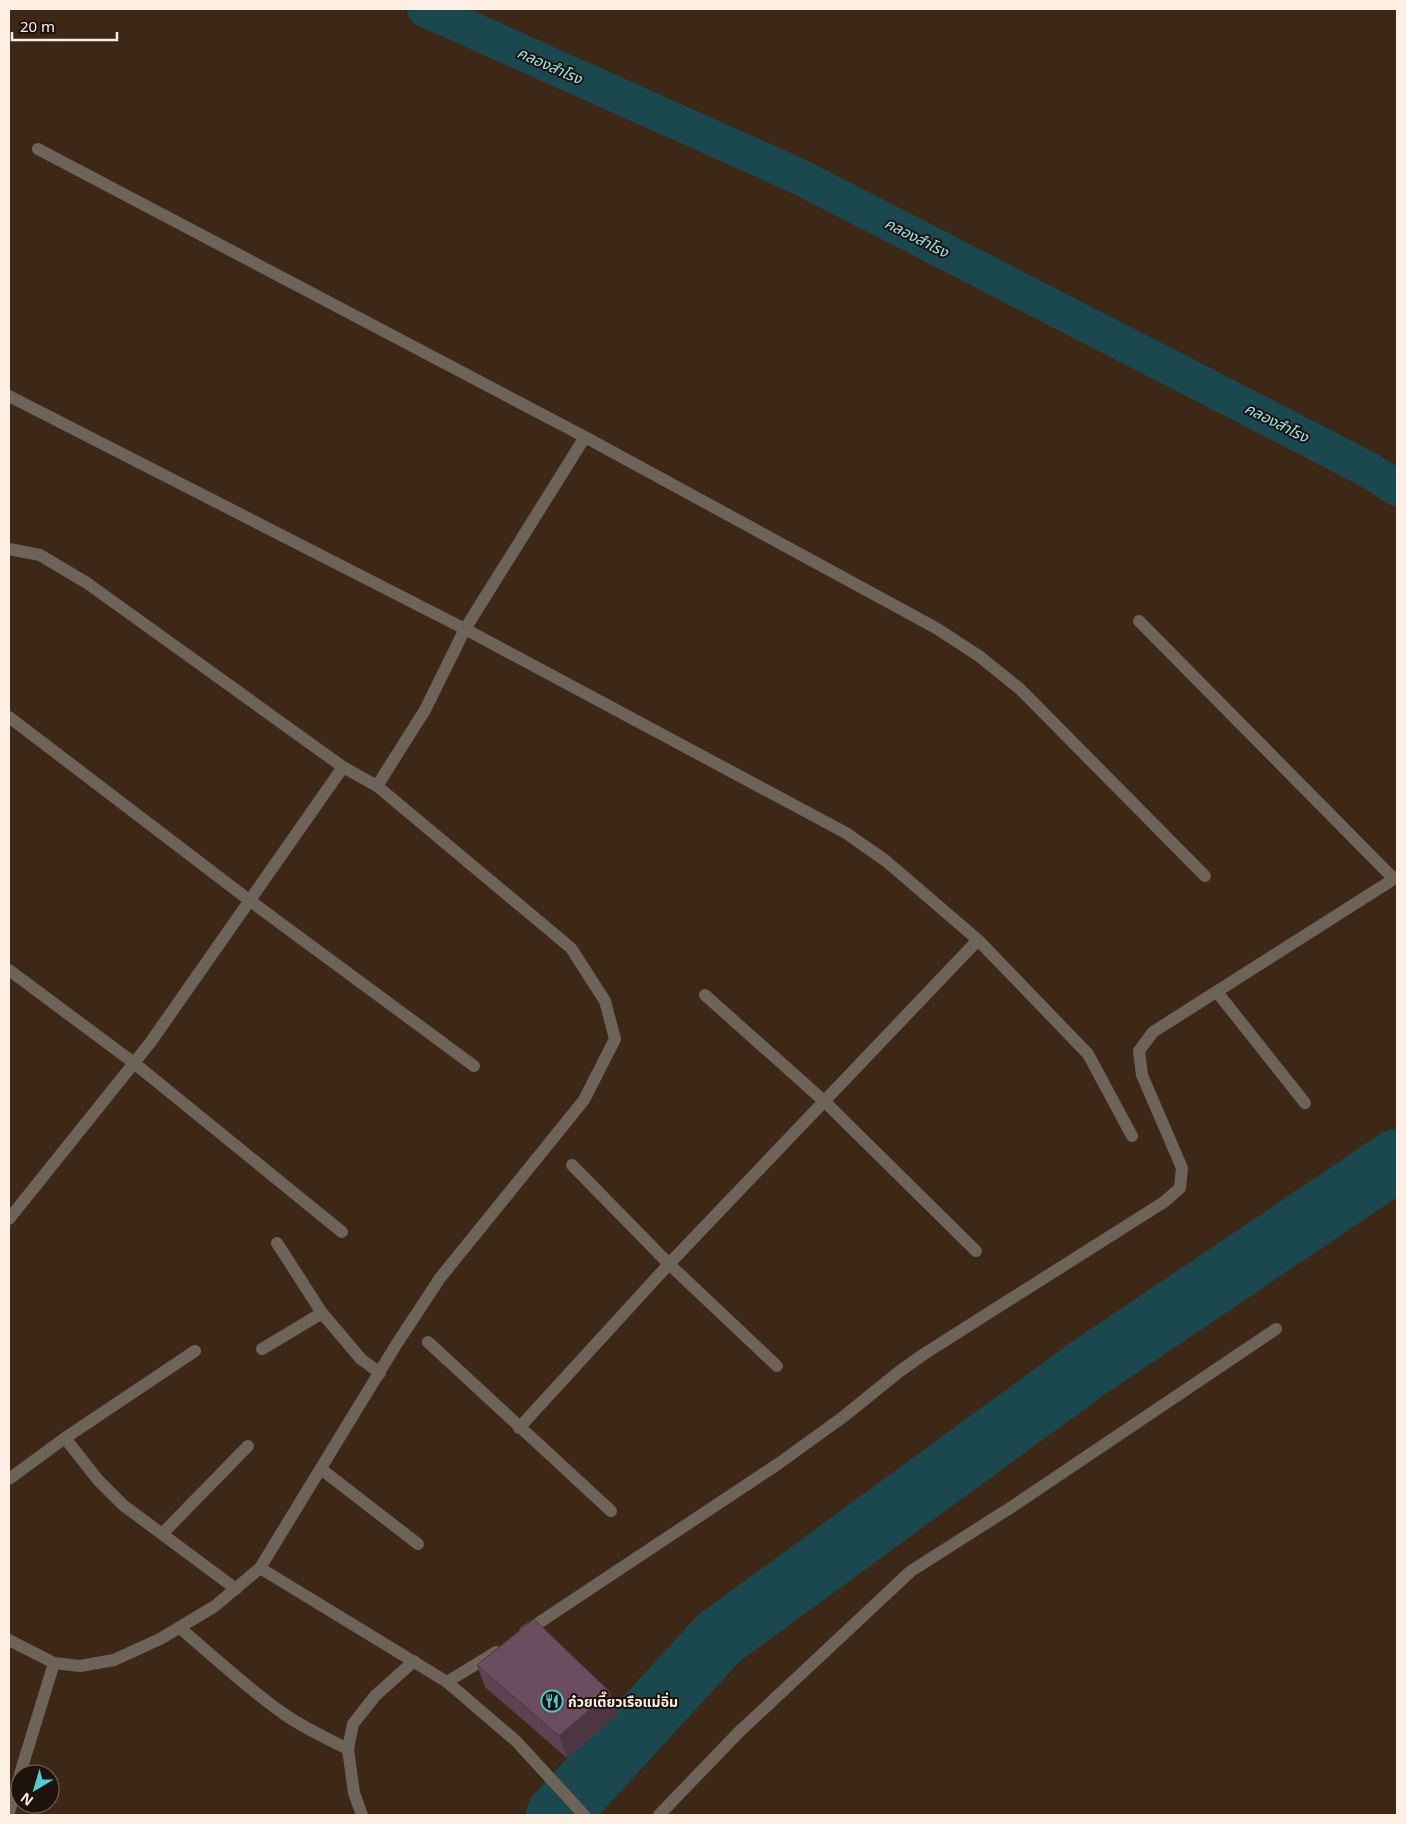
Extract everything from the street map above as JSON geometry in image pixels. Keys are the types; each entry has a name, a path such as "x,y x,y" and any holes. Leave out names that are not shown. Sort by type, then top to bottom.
{"street":[{"path":"38,148 584,437 936,628 978,656 1020,689 1205,876"},
{"path":"9,396 465,629 846,833 886,861 978,940 1088,1054 1132,1136"},
{"path":"377,786 425,710 465,629 584,437"},
{"path":"9,549 40,555 86,583 343,767 377,786 571,948 605,1001 615,1039 584,1100 440,1278 260,1568 215,1606 160,1639 114,1660 80,1666 54,1663 9,1640"},
{"path":"447,1682 514,1640 778,1464 843,1417 908,1366 964,1328 1164,1202 1180,1188 1182,1168 1142,1075 1139,1051 1153,1032 1396,878 1139,621"},
{"path":"9,718 474,1066"},
{"path":"11,1212 134,1063 343,767"},
{"path":"520,1428 670,1264 978,940"},
{"path":"9,970 134,1063 342,1232"},
{"path":"1217,992 1305,1103"},
{"path":"705,994 825,1102 976,1251"},
{"path":"572,1166 670,1264 777,1366"},
{"path":"277,1243 322,1313 360,1358 380,1373"},
{"path":"262,1349 322,1313"},
{"path":"659,1815 739,1732 911,1571 1010,1508 1276,1329"},
{"path":"428,1342 611,1511"},
{"path":"9,1480 65,1438 195,1351"},
{"path":"65,1438 98,1480 123,1505 236,1589"},
{"path":"162,1534 248,1446"},
{"path":"321,1469 418,1544"},
{"path":"260,1568 447,1682 516,1742 584,1815"},
{"path":"180,1628 247,1686 284,1714 307,1729 348,1749"},
{"path":"362,1815 354,1793 348,1749 353,1724 375,1696 414,1661"},
{"path":"23,1764 54,1663"}],"building":[{"name":"ก๋วยเตี๊ยวเรือแม่อิ่ม","path":"534,1619 610,1692 559,1736 477,1665"}],"waterway":[{"name":"คลองสำโรง","path":"425,9 800,177 1367,469 1397,488"},
{"path":"557,1815 719,1638 1087,1369 1397,1160"}],"place":[{"name":"ก๋วยเตี๊ยวเรือแม่อิ่ม","path":"552,1701"}]}
